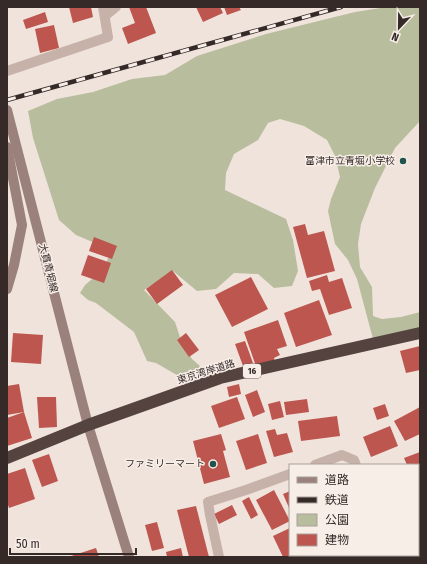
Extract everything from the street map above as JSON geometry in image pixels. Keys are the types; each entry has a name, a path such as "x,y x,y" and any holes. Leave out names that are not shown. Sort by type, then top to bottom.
{"highway":[{"name":"東京湾岸道路","path":"7,458 88,425 220,378 420,333"}],"main road":[{"name":"大貫青堀線","path":"7,110 88,425 129,557"},
{"path":"7,147 22,225 14,265 7,289"}],"street":[{"path":"7,71 108,37 104,12 116,7"},
{"path":"318,464 342,455 354,460 356,464"},
{"path":"219,557 208,502 289,474"}],"green space":[{"path":"387,7 420,7 420,121 395,148 375,188 361,224 358,244 360,267 372,287 373,316 382,319 401,317 420,312 420,329 373,339 357,279 348,260 335,244 328,211 340,177 335,156 327,140 304,126 280,119 268,123 258,140 234,154 226,173 225,190 286,219 293,240 298,271 292,286 274,288 258,274 234,273 216,289 197,291 173,271 144,290 175,322 182,343 192,359 200,366 189,382 156,363 147,361 134,332 96,303 88,300 80,293 85,285 103,270 110,254 102,246 76,235 59,220 33,138 28,111 57,99 93,92 132,79 165,75 197,56 266,34 355,12"}],"building":[{"path":"69,7 91,7 93,17 73,23"},
{"path":"129,7 146,7 156,33 128,44 122,28 135,23"},
{"path":"196,7 220,7 223,13 203,22"},
{"path":"224,7 239,7 241,10 227,15"},
{"path":"45,12 48,22 26,29 23,20"},
{"path":"54,25 59,48 40,53 35,29"},
{"path":"305,224 308,235 324,231 335,271 307,278 293,227"},
{"path":"94,237 117,246 112,259 89,251"},
{"path":"88,255 111,263 104,283 81,275"},
{"path":"172,270 183,285 157,304 146,289"},
{"path":"327,275 329,282 342,278 352,308 329,315 320,289 312,291 309,281"},
{"path":"251,277 268,309 232,327 215,295"},
{"path":"319,300 332,335 296,347 284,313"},
{"path":"278,320 287,346 277,349 280,355 274,358 275,362 257,369 244,332"},
{"path":"13,333 43,335 41,364 11,362"},
{"path":"186,333 199,350 189,357 177,340"},
{"path":"245,341 253,363 243,366 235,344"},
{"path":"420,346 420,370 406,373 400,351"},
{"path":"19,384 24,412 7,415 7,386"},
{"path":"239,384 241,394 229,397 227,387"},
{"path":"257,390 265,412 253,417 245,395"},
{"path":"37,397 56,397 57,427 39,428"},
{"path":"237,397 245,419 219,428 211,406"},
{"path":"307,399 309,412 286,415 284,402"},
{"path":"280,401 284,417 272,420 268,404"},
{"path":"385,404 389,416 377,420 373,408"},
{"path":"420,407 420,434 405,441 394,421"},
{"path":"24,412 32,438 7,446 7,418"},
{"path":"337,416 340,436 301,441 298,421"},
{"path":"390,426 398,446 371,457 363,437"},
{"path":"275,429 277,435 287,433 293,452 274,457 266,431"},
{"name":"ファミリーマート","path":"221,434 226,450 223,451 230,477 204,484 193,441"},
{"path":"258,434 267,463 246,470 236,441"},
{"path":"420,452 420,480 419,464 407,464 404,458"},
{"path":"49,454 58,481 42,487 32,460"},
{"path":"25,468 35,499 9,508 7,502 7,474"},
{"path":"274,490 289,522 272,530 256,500"},
{"path":"289,491 289,508 283,494"},
{"path":"249,497 258,515 251,519 242,501"},
{"path":"232,505 237,515 219,524 214,514"},
{"path":"196,506 209,557 189,557 177,510"},
{"path":"157,522 164,548 152,551 145,525"},
{"path":"289,528 289,556 311,557 283,557 273,536"},
{"path":"96,548 99,557 68,557"},
{"path":"181,548 183,557 167,557 166,552"}],"railway":[{"path":"7,100 341,7"}],"place":[{"name":"富津市立青堀小学校","path":"403,161"},
{"name":"ファミリーマート","path":"213,464"}]}
